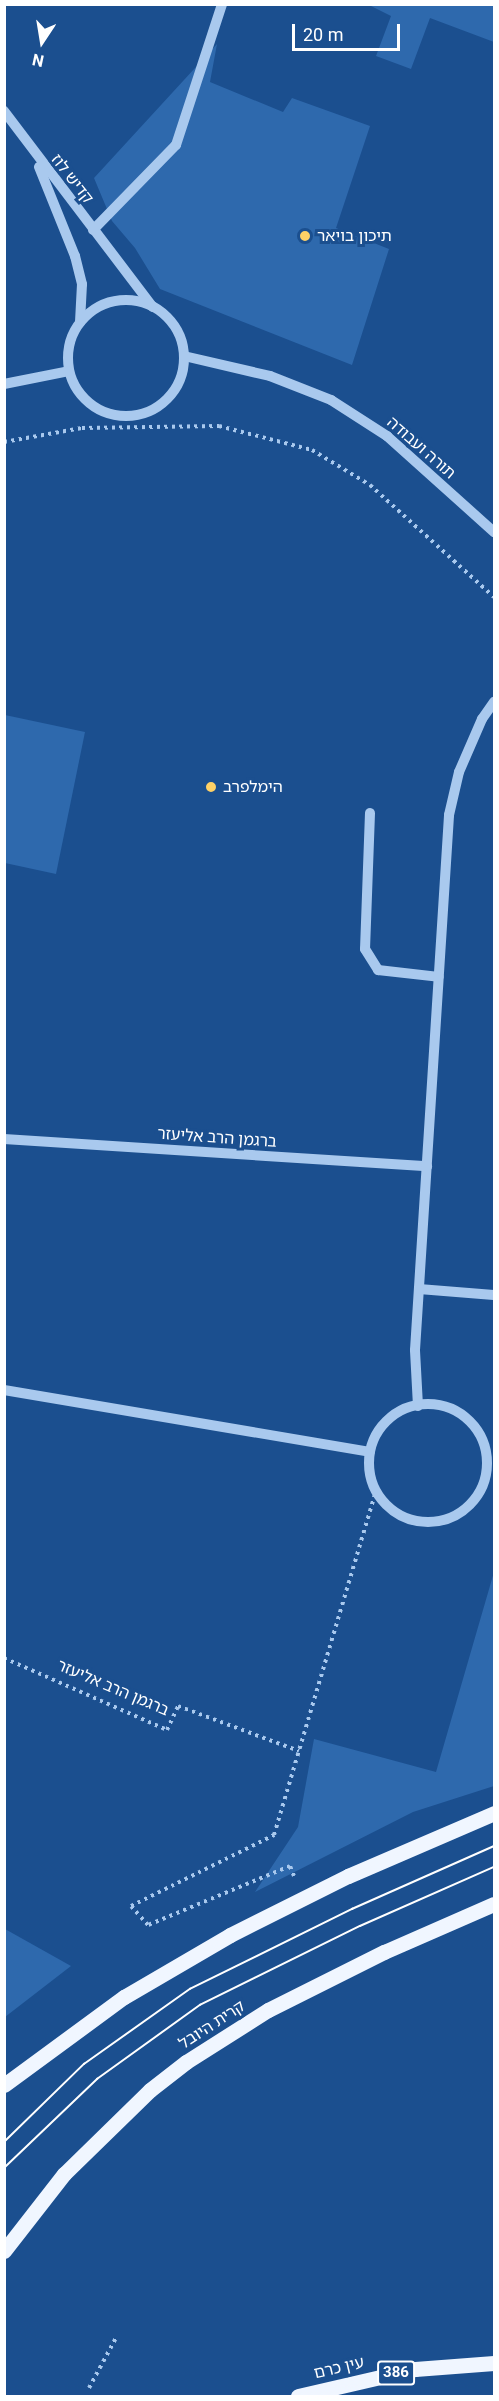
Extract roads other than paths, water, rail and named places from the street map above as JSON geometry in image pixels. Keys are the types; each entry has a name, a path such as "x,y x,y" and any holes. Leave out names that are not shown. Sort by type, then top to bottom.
{"main road":[{"path":"4,2085 124,1997 230,1935 303,1899 495,1813"},
{"name":"קרית היובל","path":"4,2251 64,2174 95,2141 186,2062 268,2010 384,1952 495,1904"},
{"name":"עין כרם","path":"298,2397 416,2369 495,2363"}],"street":[{"path":"93,230 176,145 222,4"},
{"path":"4,111 33,153"},
{"name":"קדיש לוז","path":"33,153 154,308"},
{"name":"קדיש לוז","path":"33,153 75,256 82,284 80,322"},
{"path":"118,301 137,301 154,308 168,319 179,335 184,356 182,373 174,391 160,405 132,415 103,411 86,400 69,371 68,350 80,322 101,306 118,301"},
{"name":"תורה ועבודה","path":"184,356 270,376 331,400 387,436 495,532"},
{"path":"4,384 69,371"},
{"path":"417,1406 415,1350 450,815 459,772 482,719 495,702"},
{"path":"370,813 365,949 378,970 439,977"},
{"name":"ברגמן הרב אליעזר","path":"4,1140 427,1167"},
{"path":"419,1289 495,1295"},
{"path":"4,1390 370,1452"},
{"path":"417,1406 446,1406 463,1415 476,1428 485,1445 484,1483 462,1512 445,1520 426,1522 406,1518 389,1507 376,1491 369,1472 370,1452 377,1433 389,1418 417,1406"}],"tram line":[{"path":"4,2142 84,2064 190,1989 352,1909 494,1846"},
{"path":"4,2168 97,2079 200,2005 360,1926 494,1867"}],"place":[{"name":"תיכון בויאר","path":"305,236"},
{"name":"הימלפרב","path":"211,787"}]}
